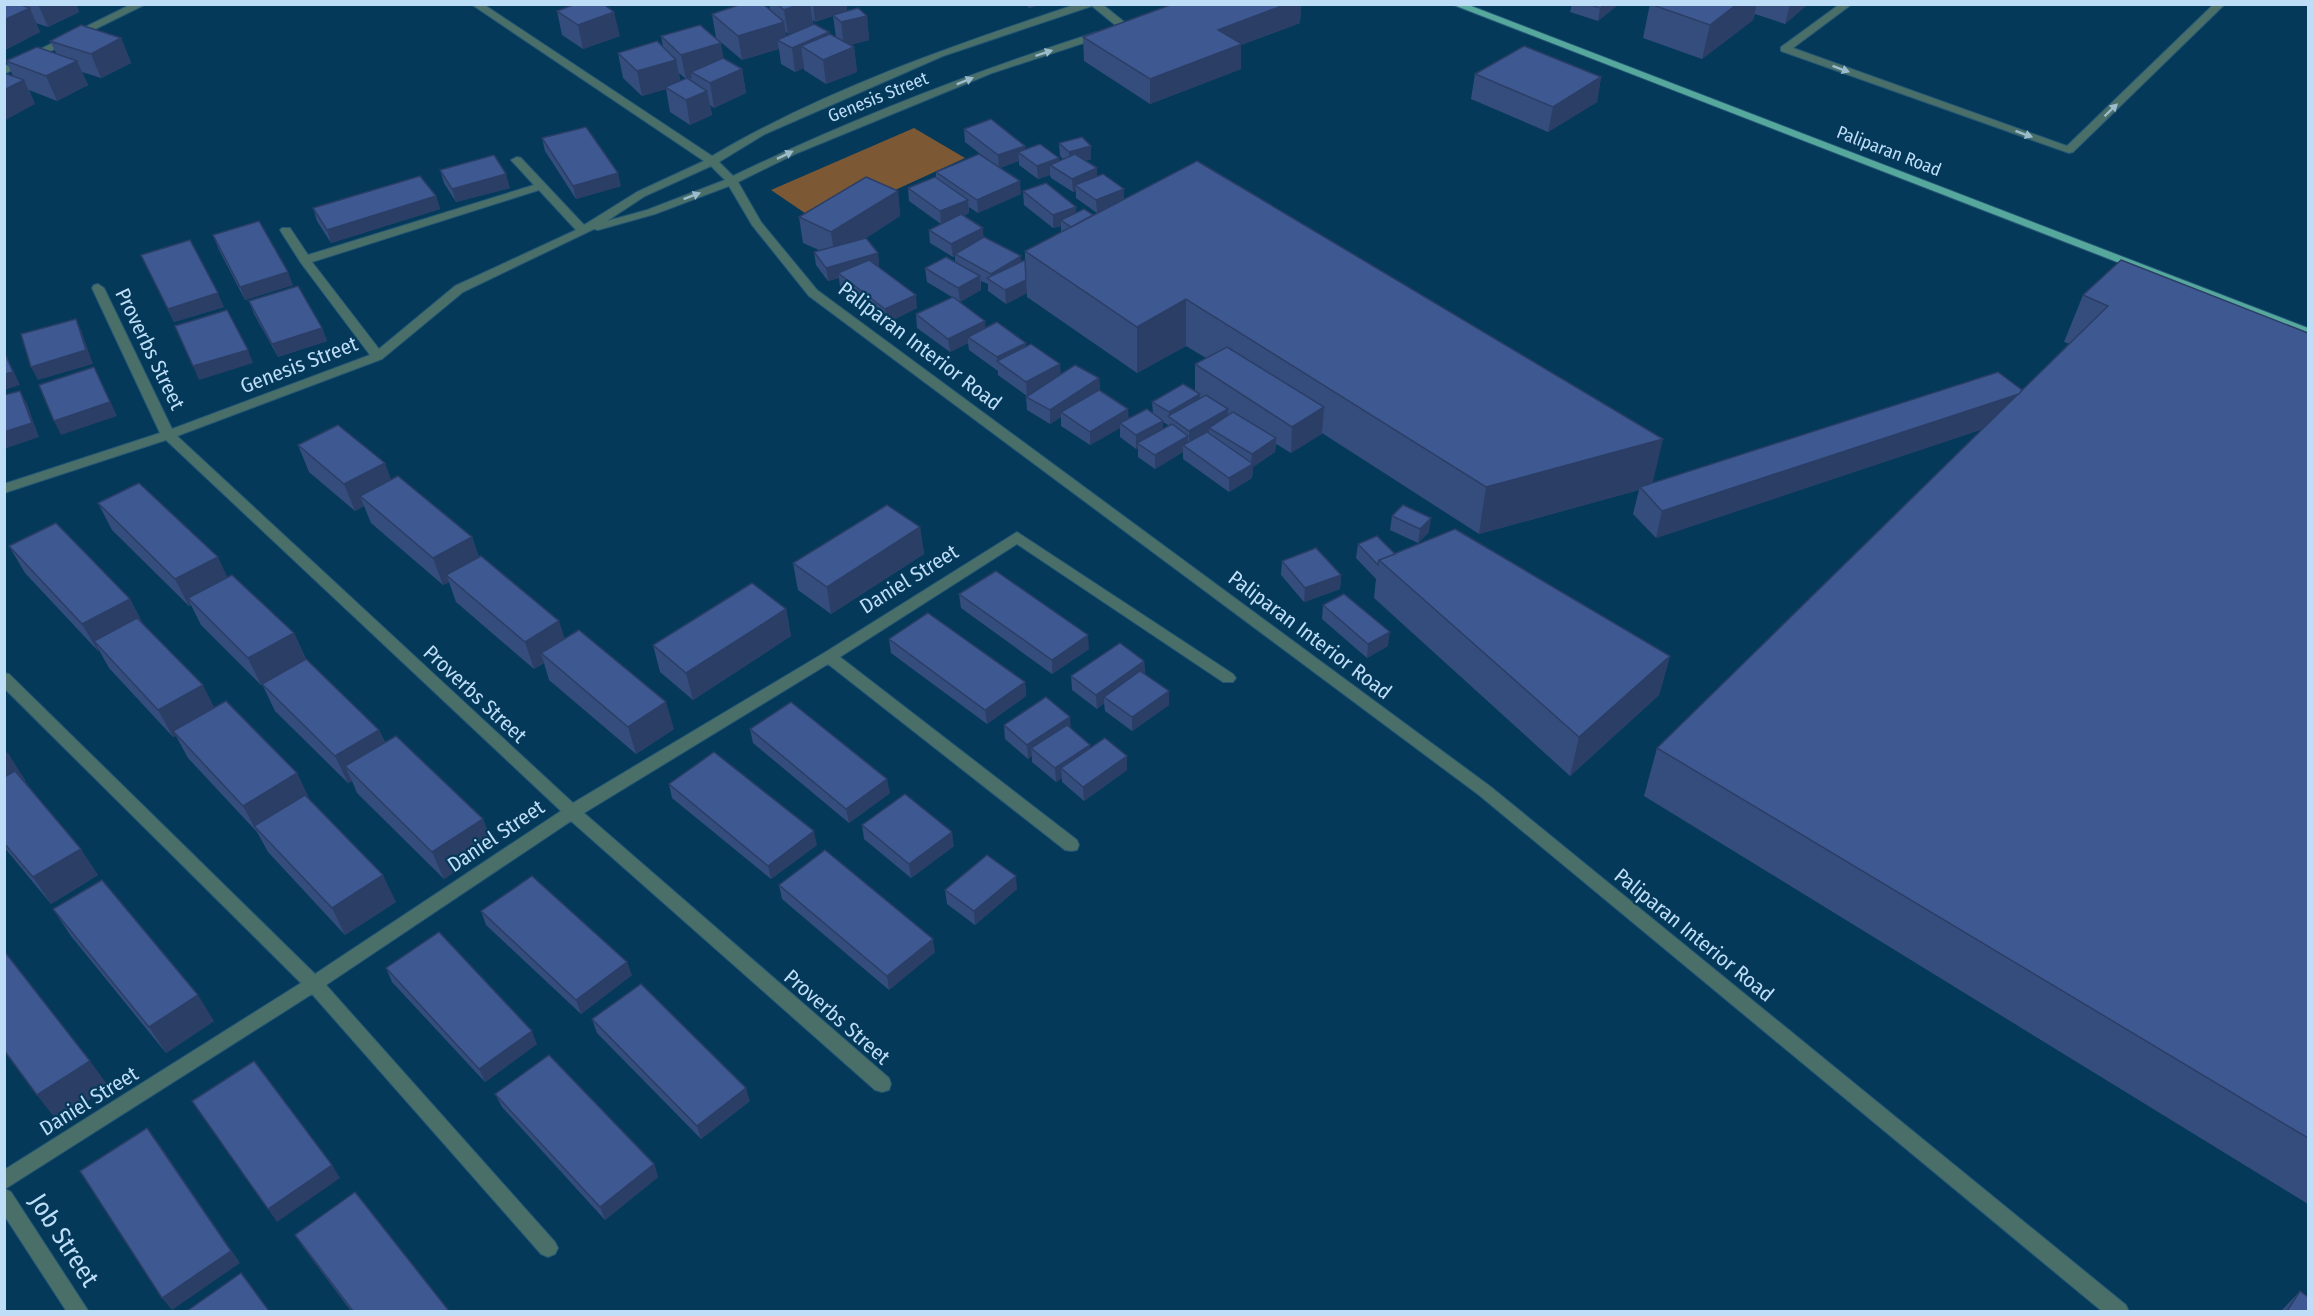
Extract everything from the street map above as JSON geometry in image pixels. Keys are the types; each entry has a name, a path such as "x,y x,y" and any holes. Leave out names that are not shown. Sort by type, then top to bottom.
{"main road":[{"name":"Paliparan Road","path":"1456,4 2308,332"}],"street":[{"path":"4,71 141,4"},
{"name":"Paliparan Interior Road","path":"476,4 712,160 732,181 756,223 813,293 1485,791 2119,1311"},
{"name":"Genesis Street","path":"4,489 168,435 378,356 459,289 583,231 641,194 712,160 761,132 939,54 1088,4"},
{"name":"Genesis Street","path":"583,231 651,212 732,181 791,152 988,71 1130,25 1095,4"},
{"path":"1847,4 1785,50 2069,150 2220,4"},
{"path":"517,160 583,231"},
{"path":"305,260 541,186"},
{"path":"286,230 305,260 378,356"},
{"name":"Proverbs Street","path":"98,288 168,435 572,812 882,1084"},
{"name":"Daniel Street","path":"4,1181 314,984 572,812 829,657 1017,537 1228,678"},
{"path":"829,657 1071,845"},
{"path":"4,678 314,984 548,1248"},
{"name":"Job Street","path":"4,1198 79,1311"}],"shaded area":[{"path":"914,128 965,158 821,224 771,190"}],"building":[{"path":"4,4 18,4 30,8 4,20"},
{"path":"576,4 603,4 614,12 578,25 557,11"},
{"path":"742,4 763,4 784,22 738,36 712,14"},
{"path":"777,4 800,4 784,10"},
{"path":"1173,4 1287,4 1218,30 1242,44 1150,79 1083,37"},
{"path":"1588,4 1605,4 1600,8"},
{"path":"1650,4 1737,4 1710,25"},
{"path":"858,8 867,16 841,22 833,15"},
{"path":"814,24 829,32 792,48 777,40"},
{"path":"81,25 121,38 91,54 50,41"},
{"path":"700,25 721,43 681,55 661,36"},
{"path":"830,34 854,47 823,60 801,46"},
{"path":"657,41 676,60 637,71 618,53"},
{"path":"1524,46 1601,77 1553,107 1475,74"},
{"path":"37,47 77,61 46,76 6,61"},
{"path":"723,58 742,69 710,83 691,72"},
{"path":"4,73 24,80 4,90"},
{"path":"687,78 707,91 686,100 665,87"},
{"path":"991,119 1025,146 998,155 964,129"},
{"path":"586,127 618,173 573,186 542,138"},
{"path":"1082,137 1091,146 1069,152 1059,143"},
{"path":"1040,144 1059,158 1037,166 1018,152"},
{"path":"979,154 1020,181 977,200 936,172"},
{"path":"1075,154 1097,168 1072,179 1050,165"},
{"path":"494,155 506,174 452,189 440,170"},
{"path":"1197,161 1663,439 1486,487 1186,299 1137,327 1025,251"},
{"path":"1103,174 1124,189 1096,200 1075,185"},
{"path":"420,176 436,196 327,230 313,208"},
{"path":"866,177 898,191 831,232 799,217"},
{"path":"935,177 968,200 940,211 908,188"},
{"path":"1046,183 1076,207 1053,215 1023,191"},
{"path":"1084,209 1093,215 1071,227 1061,220"},
{"path":"961,214 983,228 951,244 929,230"},
{"path":"259,221 288,272 240,287 213,235"},
{"path":"984,237 1021,256 991,274 955,254"},
{"path":"866,238 878,253 826,268 814,252"},
{"path":"190,240 218,293 168,309 141,255"},
{"path":"946,257 980,276 958,288 925,268"},
{"path":"869,260 916,295 885,309 838,273"},
{"path":"1025,260 1026,280 1005,290 987,278"},
{"path":"2121,260 2308,333 2308,1138 1657,748 2108,306 2083,295"},
{"path":"298,286 322,328 272,344 249,301"},
{"path":"953,297 985,321 948,339 916,314"},
{"path":"227,310 248,350 193,366 175,326"},
{"path":"76,319 86,350 31,367 21,334"},
{"path":"997,322 1026,343 997,357 968,337"},
{"path":"1031,344 1060,364 1026,382 997,361"},
{"path":"1227,347 1324,407 1292,427 1195,364"},
{"path":"4,352 13,372 4,374"},
{"path":"1075,365 1099,378 1050,410 1026,397"},
{"path":"94,367 110,402 54,421 39,385"},
{"path":"1998,372 2022,390 2019,394 1662,511 1640,487"},
{"path":"1183,384 1200,394 1169,412 1152,402"},
{"path":"1099,390 1128,409 1090,432 1061,412"},
{"path":"20,391 32,423 4,432 4,395"},
{"path":"1206,395 1228,409 1189,431 1168,416"},
{"path":"1147,409 1163,421 1136,435 1120,423"},
{"path":"1233,412 1276,438 1252,454 1209,428"},
{"path":"1172,424 1188,436 1155,455 1137,443"},
{"path":"338,425 385,463 344,484 298,445"},
{"path":"1207,432 1253,464 1229,478 1183,445"},
{"path":"398,476 472,537 433,558 360,496"},
{"path":"139,483 218,557 175,579 98,503"},
{"path":"887,505 920,527 827,587 793,563"},
{"path":"1403,505 1431,518 1420,529 1392,516"},
{"path":"56,523 130,599 82,624 9,546"},
{"path":"1455,529 1670,656 1579,737 1379,560"},
{"path":"1377,536 1395,554 1379,560 1378,565 1358,544"},
{"path":"1316,548 1341,575 1305,588 1282,561"},
{"path":"481,556 559,621 525,642 446,575"},
{"path":"996,571 1088,635 1052,660 959,594"},
{"path":"232,575 294,633 248,658 188,598"},
{"path":"752,583 786,609 686,673 653,645"},
{"path":"1344,594 1390,632 1368,644 1323,605"},
{"path":"928,613 1025,682 985,710 889,639"},
{"path":"137,618 203,685 158,710 94,641"},
{"path":"579,630 666,702 628,727 541,653"},
{"path":"1120,643 1144,661 1096,695 1071,676"},
{"path":"306,659 379,730 335,756 262,684"},
{"path":"1140,671 1169,691 1132,717 1104,697"},
{"path":"1046,697 1070,717 1027,745 1004,725"},
{"path":"226,701 297,773 243,806 173,731"},
{"path":"791,702 887,779 846,809 750,729"},
{"path":"1067,725 1090,745 1055,768 1031,748"},
{"path":"396,736 483,819 432,852 345,766"},
{"path":"1105,738 1127,756 1083,787 1061,768"},
{"path":"714,752 814,831 768,866 669,784"},
{"path":"15,771 81,849 33,877 4,843 4,777"},
{"path":"905,794 952,832 909,864 862,825"},
{"path":"305,795 383,875 332,908 254,826"},
{"path":"825,850 933,939 887,976 779,885"},
{"path":"987,855 1016,876 974,911 945,890"},
{"path":"532,876 627,962 576,1000 481,911"},
{"path":"102,880 198,995 149,1027 53,909"},
{"path":"439,932 532,1031 479,1069 386,968"},
{"path":"4,951 90,1061 37,1095 4,1050"},
{"path":"641,984 746,1088 697,1126 592,1019"},
{"path":"549,1055 654,1164 600,1207 495,1094"},
{"path":"254,1061 332,1165 268,1209 192,1101"},
{"path":"147,1128 231,1251 162,1298 80,1171"},
{"path":"355,1192 449,1311 353,1311 295,1235"},
{"path":"241,1273 269,1311 187,1311"},
{"path":"2300,1291 2308,1297 2308,1311 2287,1311"}]}
